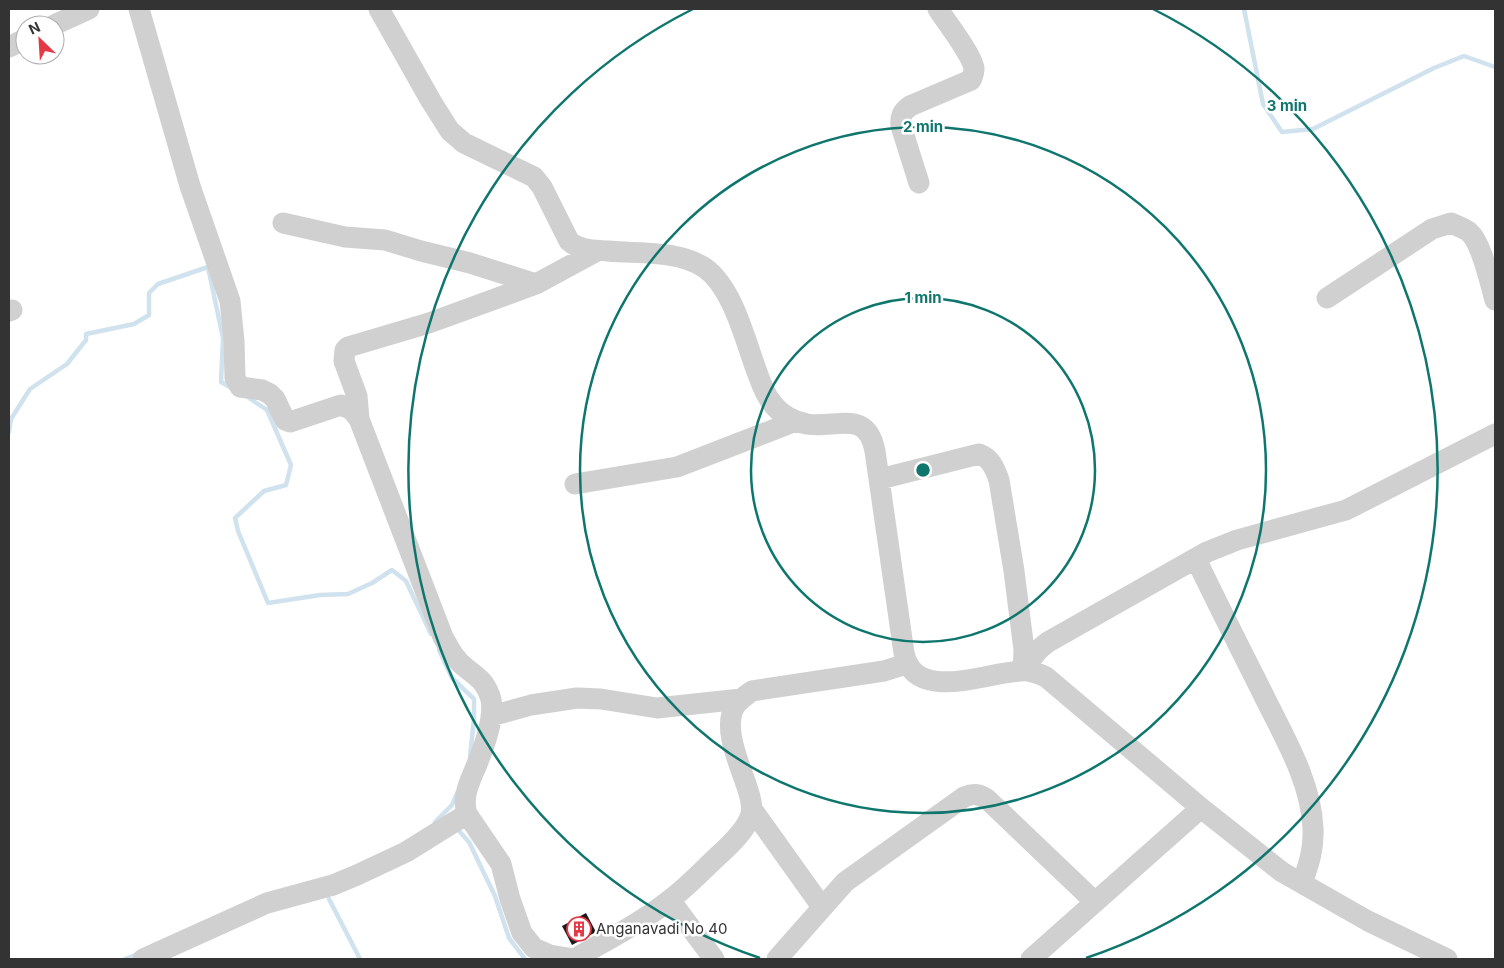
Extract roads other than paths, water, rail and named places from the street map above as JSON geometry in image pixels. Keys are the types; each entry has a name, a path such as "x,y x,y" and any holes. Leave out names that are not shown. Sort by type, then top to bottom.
{"street":[{"path":"65,20 89,9"},
{"path":"139,9 190,186 230,301 234,341 234,378 244,389 262,390 270,394 286,420 290,422 341,405 352,410 359,419"},
{"path":"379,9 442,120 456,137 464,143 534,177 542,187 569,242 574,246 597,251 678,257 693,261 715,277 724,288 762,385 772,403 783,414 809,425 843,422 860,426 873,442 906,664 911,670 921,676 945,682 975,680 1025,671 1038,673 1046,677 1201,808 1282,872 1368,921 1447,959"},
{"path":"919,182 901,126 900,118 903,112 910,106 971,80 974,74 974,67 970,58 938,9"},
{"path":"283,224 345,237 385,240 470,263 536,284"},
{"path":"1327,298 1432,229 1451,224 1469,232 1475,239 1483,258 1495,300"},
{"path":"597,251 536,284 429,323 348,347 345,350 344,361 357,396 359,419 443,637 453,654 465,668 485,683 491,698 491,716 480,758 467,789 464,804 467,814 501,864 510,899 522,933 534,948 550,955 574,959 638,922 670,900 729,845 745,826 750,818 752,809 730,725 731,715 741,699 752,691 884,671 906,664"},
{"path":"575,484 677,467 796,421"},
{"path":"1025,671 1031,657 1048,642 1196,559 1237,540 1346,510 1495,434"},
{"path":"880,480 980,454 988,459 994,467 999,480 1014,571 1025,671"},
{"path":"1196,559 1302,778 1310,805 1313,828 1313,853 1302,883"},
{"path":"491,716 531,705 577,698 601,699 657,708 741,699"},
{"path":"777,959 846,882 964,796 972,794 982,795 988,800 1096,902"},
{"path":"1031,959 1201,808"},
{"path":"752,809 822,907"},
{"path":"143,959 267,903 333,885 357,875 406,852 467,814"},
{"path":"670,900 714,959"}],"waterway":[{"path":"1244,9 1263,104 1282,132 1313,129 1434,68 1464,56 1495,67"},
{"path":"9,432 11,419 30,389 67,364 86,340 86,334 134,324 149,315 149,293 158,284 208,267 223,338 221,382 230,387"},
{"path":"246,396 267,410 291,465 286,485 264,491 235,518 238,531 268,603 320,595 348,594 372,583 392,570 406,581 431,634"},
{"path":"439,650 452,678 474,699 470,757"},
{"path":"435,822 452,805 457,793"},
{"path":"460,832 469,842 495,896 509,938 525,959"},
{"path":"329,899 360,959"},
{"path":"125,959 138,954"}],"place":[{"name":"Anganavadi No 40","path":"579,929"}]}
